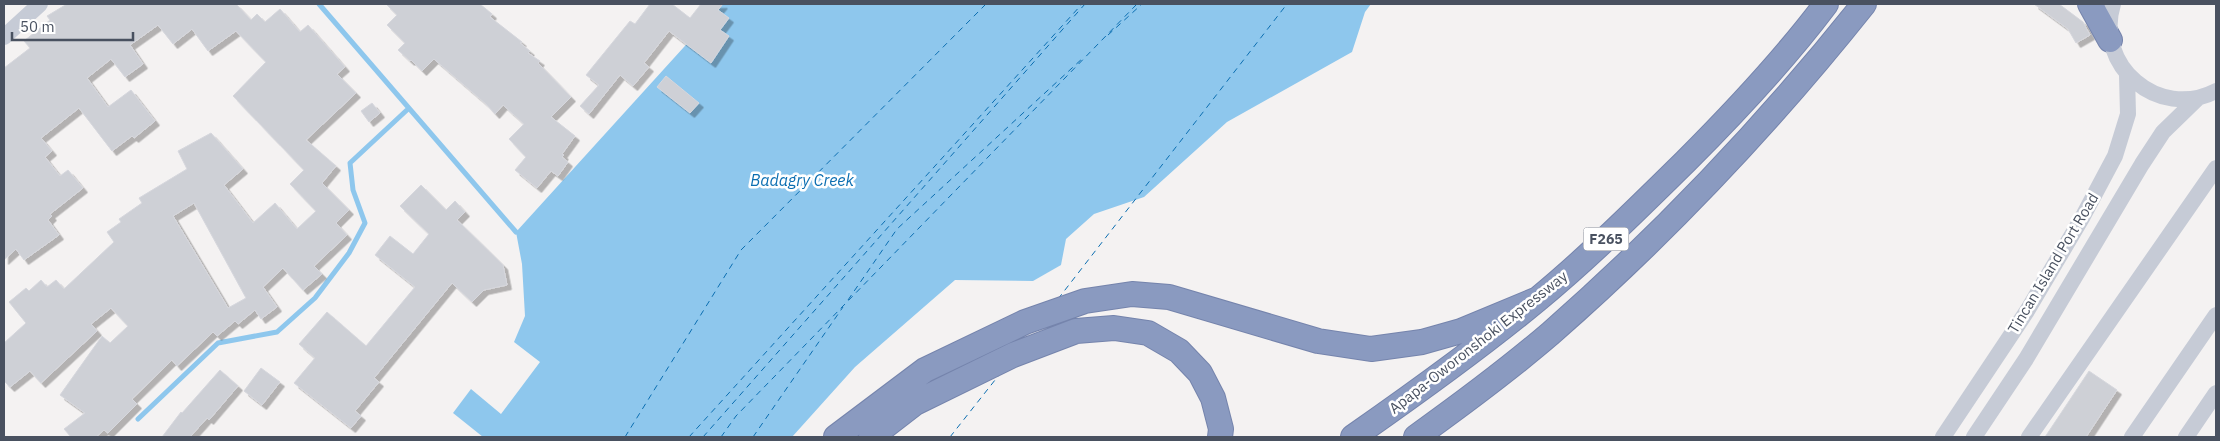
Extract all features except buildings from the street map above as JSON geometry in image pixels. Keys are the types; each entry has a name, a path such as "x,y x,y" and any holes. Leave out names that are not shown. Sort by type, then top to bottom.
{"highway":[{"name":"Apapa-Oworonshoki Expressway","path":"1353,437 1429,384 1538,299 1619,228 1773,69 1826,4"},
{"name":"F265","path":"1416,437 1467,400 1549,334 1631,261 1715,176 1836,40 1864,4"},
{"path":"1836,40 1880,4"},
{"path":"2090,4 2110,40"},
{"path":"836,437 925,370 1025,322 1085,301 1132,294 1169,297 1318,341 1371,349 1422,342 1461,331 1538,299"},
{"path":"872,437 915,403 1013,355 1076,331 1114,328 1148,333 1179,352 1200,373 1213,398 1221,429 1220,437"}],"street":[{"path":"4,37 40,4"},
{"path":"2113,4 2109,26 2110,40 2119,64 2127,74 2147,91 2172,99 2198,98 2216,92"},
{"name":"Tincan Island Port Road","path":"1943,437 2027,311 2082,218 2115,156 2128,114 2127,74"},
{"name":"Tincan Island Port Road","path":"1974,437 2031,350 2163,132 2198,98"},
{"path":"2029,437 2216,168"},
{"path":"2132,437 2216,315"},
{"path":"2186,437 2216,393"}],"water":[{"name":"Badagry Creek","path":"723,4 1371,4 1365,12 1352,52 1227,122 1144,197 1094,214 1066,239 1061,265 1033,281 955,280 855,367 792,437 483,437 453,413 471,389 501,414 540,362 514,342 525,316 522,264 516,232"}],"waterway":[{"path":"319,4 516,232"},
{"path":"138,419 218,343 277,332 315,298 349,253 365,223 353,190 350,163 408,109"}],"ferry route":[{"path":"625,437 741,250 986,4"},
{"path":"689,437 1082,4"},
{"path":"703,437 1085,4"},
{"path":"721,437 736,416 1137,4"},
{"path":"1108,35 1142,4"},
{"path":"1058,299 1287,4"},
{"path":"848,300 897,229 1084,57"},
{"path":"753,437 843,307"},
{"path":"950,437 999,375"}]}
